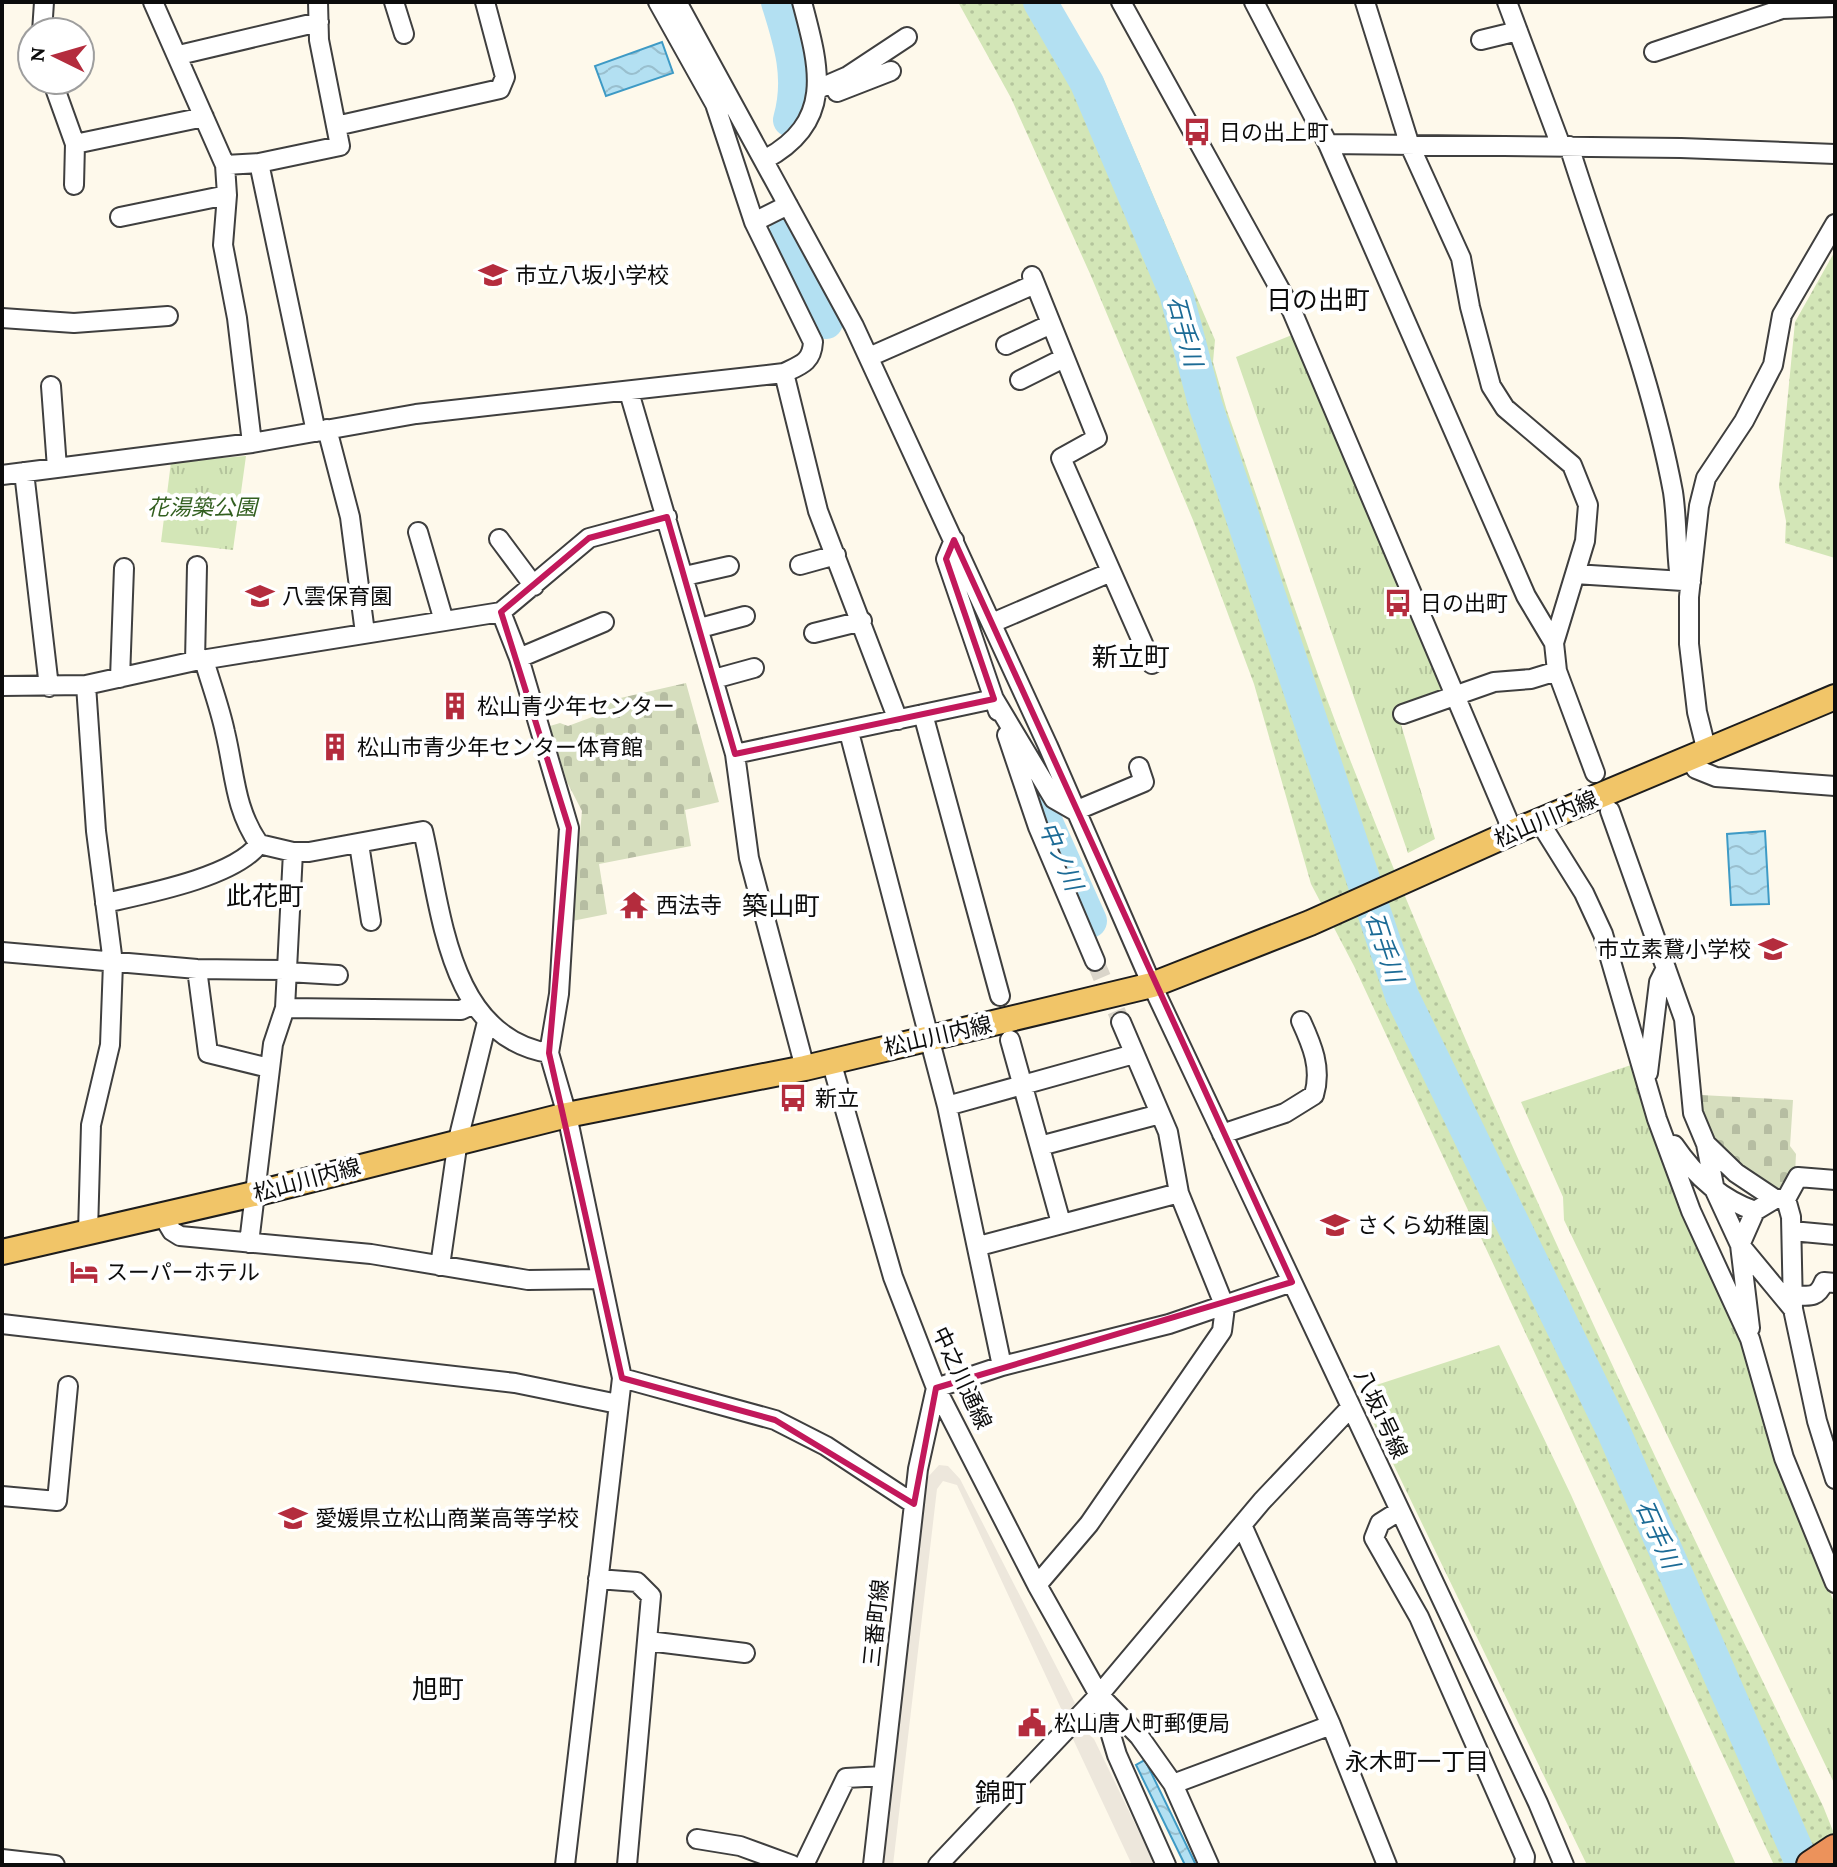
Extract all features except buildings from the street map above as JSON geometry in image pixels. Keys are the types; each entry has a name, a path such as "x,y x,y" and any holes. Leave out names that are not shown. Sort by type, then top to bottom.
{"highway":[{"path":"1811,1865 1835,1849"}],"main road":[{"name":"松山川内線","path":"2,1252 254,1194 458,1140 805,1068 1152,985 1310,923 1513,832 1835,697"}],"street":[{"path":"153,2 225,165 227,195 223,245 237,318 252,443"},
{"path":"225,165 259,163 340,146 318,2"},
{"path":"394,2 404,34"},
{"path":"336,126 500,89 505,77 485,2"},
{"path":"2,475 252,443 416,414 784,373 806,363 813,353 813,342 754,222 715,104 658,2"},
{"name":"八坂1号線","path":"677,2 869,357 992,623 1152,985 1564,1865"},
{"path":"764,160 794,140 816,95 818,58 802,2"},
{"path":"1121,2 1292,311 1513,832"},
{"path":"1254,2 1328,144 1526,596 1554,643"},
{"path":"1365,2 1410,146 1461,258 1478,345 1496,399 1558,451 1580,479 1588,505 1589,522 1554,643 1557,671 1595,773"},
{"path":"1507,2 1565,146 1635,345 1667,464 1679,571 1687,581"},
{"path":"1654,52 1780,5 1835,7"},
{"path":"179,55 319,22"},
{"path":"1481,40 1518,31"},
{"path":"816,95 907,37"},
{"path":"816,95 891,71"},
{"path":"58,96 75,144 74,185"},
{"path":"75,144 204,117"},
{"path":"1328,144 1565,146 1835,154"},
{"path":"259,163 321,430 350,517 365,633"},
{"path":"120,217 227,195"},
{"path":"754,222 788,205"},
{"path":"1835,224 1782,315 1773,365 1760,392 1706,478 1687,581 1698,756 1696,769 1716,777 1835,786"},
{"path":"869,357 1033,280 1097,438 1061,458 1152,664"},
{"path":"2,318 74,323 168,316"},
{"path":"1006,345 1051,324"},
{"path":"1020,380 1064,358"},
{"path":"784,373 818,511 898,720"},
{"path":"51,386 57,468"},
{"path":"629,392 735,754 749,858 805,1068"},
{"path":"24,472 49,687"},
{"path":"2,686 86,685 200,661 501,612 589,538 667,517"},
{"path":"418,532 444,621"},
{"path":"499,539 534,586"},
{"path":"954,540 946,559 1038,827 1095,961"},
{"path":"800,565 836,555"},
{"path":"197,566 200,661 226,733 233,790 245,824 259,844 293,852 359,844 423,831 455,969 474,1004 505,1040 526,1050 549,1053"},
{"path":"685,576 729,566"},
{"path":"120,678 124,568"},
{"path":"992,623 1111,572"},
{"path":"1575,574 1687,581"},
{"path":"501,612 519,658 569,828 559,994 549,1053 567,1115 622,1378 565,1865"},
{"path":"700,628 745,616"},
{"path":"814,633 862,621"},
{"path":"519,658 604,622"},
{"path":"714,679 754,668"},
{"path":"1403,714 1494,682 1531,679 1557,671"},
{"path":"86,685 96,831 113,963 110,1045 91,1125 88,1232"},
{"path":"735,754 994,699"},
{"path":"994,699 1054,799 1075,811 1144,782 1139,767"},
{"path":"923,714 1000,996"},
{"path":"849,732 947,1106 1002,1366"},
{"path":"1610,811 1684,1019 1693,1113 1706,1144 1715,1191 1740,1245 1793,1302"},
{"path":"1539,821 1584,893 1603,934 1657,1119 1691,1211 1750,1339 1784,1458 1835,1583"},
{"path":"105,903 176,887 250,856 259,844"},
{"path":"359,844 371,921"},
{"path":"249,1243 269,1068 285,1008 293,852"},
{"path":"2,952 197,969 338,975"},
{"path":"1646,1079 1659,982 1666,968"},
{"path":"197,969 208,1053 269,1068"},
{"path":"285,1008 461,1010 474,1004"},
{"path":"1222,1134 1285,1113 1314,1095 1317,1077 1314,1051 1301,1021"},
{"path":"440,1266 458,1140 487,1022"},
{"path":"1037,1585 1089,1524 1217,1342 1225,1307 1179,1193 1168,1132 1121,1022"},
{"path":"1010,1040 1061,1223"},
{"path":"947,1106 1134,1054"},
{"name":"中之川通線","path":"831,1061 893,1277 936,1388 1037,1585 1099,1695 1117,1755 1166,1865"},
{"path":"1040,1146 1160,1114"},
{"path":"1657,1119 1688,1165 1715,1191 1735,1204 1755,1211"},
{"path":"1706,1144 1736,1173 1781,1199 1792,1231 1793,1302 1826,1422 1835,1479"},
{"path":"1750,1339 1740,1245 1755,1211 1781,1199 1798,1177 1835,1180"},
{"path":"979,1246 1179,1193"},
{"path":"163,1216 172,1231 180,1236 371,1254 553,1282 601,1279"},
{"path":"1792,1231 1835,1235"},
{"path":"936,1388 1002,1366 1225,1307 1292,1282"},
{"path":"1793,1302 1820,1293 1824,1282 1835,1283"},
{"path":"2,1324 515,1383 618,1404"},
{"path":"622,1378 775,1420 826,1446 914,1504"},
{"path":"2,1496 57,1501 68,1386"},
{"name":"三番町線","path":"873,1865 914,1504 936,1388"},
{"path":"938,1865 1099,1695 1242,1525 1351,1407"},
{"path":"1399,1511 1380,1523 1374,1538 1419,1617 1525,1857 1524,1865"},
{"path":"1242,1525 1331,1725 1387,1865"},
{"path":"598,1579 637,1582 651,1596 627,1865"},
{"path":"648,1641 745,1653"},
{"name":"中之川通線","path":"1099,1695 1139,1736 1173,1784 1209,1865"},
{"path":"1173,1784 1331,1725"},
{"path":"804,1865 846,1778 883,1776"},
{"path":"697,1839 740,1846 792,1865"},
{"path":"2,1859 55,1865"}],"highlighted area":[{"path":"667,517 735,754 994,699 946,559 954,540 1292,1282 936,1388 914,1504 775,1420 622,1378 549,1053 569,828 501,612 589,538"}],"green space":[{"path":"958,2 1057,2 1103,78 1215,340 1213,362 1227,411 1317,671 1403,891 1516,1155 1576,1286 1823,1806 1835,1836 1835,1865 1774,1865 1354,966 1311,884 1254,684 1193,520 1091,276 1011,98"},
{"path":"1835,251 1835,558 1785,543 1786,521 1779,487 1795,322"},
{"path":"1292,335 1444,696 1397,711 1435,839 1408,853 1236,357"},
{"name":"花湯築公園","path":"246,456 233,550 161,542 171,462"},
{"path":"686,683 719,802 685,810 691,846 599,864 607,914 572,921 582,811 567,782 550,726 560,723 568,726 595,716 603,702"},
{"path":"1631,1065 1684,1215 1740,1342 1782,1471 1835,1605 1835,1785 1564,1220 1563,1197 1521,1102"},
{"path":"1701,1095 1793,1100 1790,1146 1796,1154 1795,1174 1779,1188 1768,1189 1745,1170 1714,1137 1702,1110"},
{"path":"1499,1345 1571,1495 1736,1865 1587,1865 1358,1391"}],"shaded area":[{"path":"939,1465 948,1466 960,1479 1075,1703 1065,1717 957,1485 943,1481 937,1489 893,1865 882,1865 925,1490 928,1477"},
{"path":"1085,1731 1094,1739 1155,1865 1132,1865 1072,1737"}],"water":[{"path":"662,42 673,73 606,96 595,66"},
{"path":"1765,831 1769,904 1731,905 1727,834"},
{"path":"1145,1760 1196,1865 1185,1865 1136,1765"}],"waterway":[{"name":"中ノ川","path":"778,2 791,46 795,75 790,120"},
{"name":"石手川","path":"1040,2 1087,83 1176,293 1205,404 1402,996 1613,1430 1803,1865"},
{"name":"中ノ川","path":"785,235 826,322"},
{"name":"中ノ川","path":"1032,791 1090,921"}],"tunnel":[{"path":"1095,961 1121,1022"}],"place":[{"name":"日の出上町","path":"1197,132"},
{"name":"市立八坂小学校","path":"493,275"},
{"name":"八雲保育園","path":"260,596"},
{"name":"日の出町","path":"1398,603"},
{"name":"松山青少年センター","path":"455,706"},
{"name":"松山市青少年センター体育館","path":"335,747"},
{"name":"西法寺","path":"634,905"},
{"name":"市立素鵞小学校","path":"1773,949"},
{"name":"新立","path":"793,1098"},
{"name":"さくら幼稚園","path":"1335,1225"},
{"name":"スーパーホテル","path":"84,1272"},
{"name":"愛媛県立松山商業高等学校","path":"293,1518"},
{"name":"松山唐人町郵便局","path":"1032,1723"}],"district":[{"name":"日の出町","path":"1318,300"},
{"name":"新立町","path":"1131,657"},
{"name":"此花町","path":"265,896"},
{"name":"築山町","path":"781,906"},
{"name":"旭町","path":"438,1689"},
{"name":"永木町一丁目","path":"1417,1761"},
{"name":"錦町","path":"1001,1793"}]}
